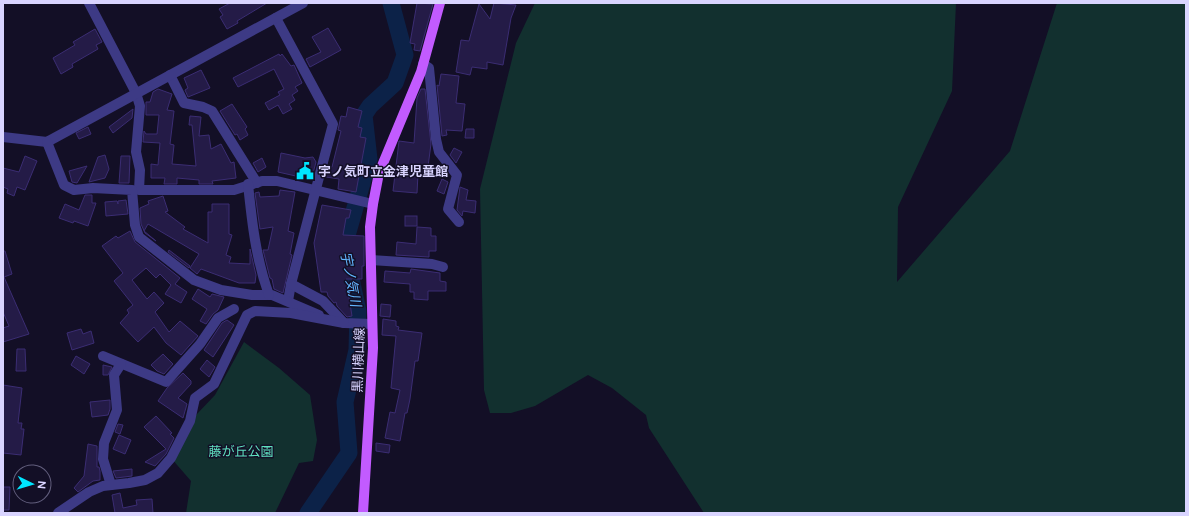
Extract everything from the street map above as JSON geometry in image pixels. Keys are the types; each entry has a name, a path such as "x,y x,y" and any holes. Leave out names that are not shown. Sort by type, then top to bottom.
{"main road":[{"name":"黒川横山線","path":"362,513 373,348 369,324 371,260 370,227 364,201 379,173 423,64 440,3"}],"street":[{"path":"89,3 136,93 140,106 136,152 140,170 139,190 234,190 252,184 278,181 364,201"},
{"path":"3,137 47,142 303,3"},
{"path":"276,18 333,124 317,190 291,284 288,301"},
{"path":"423,64 429,68 436,138 439,152 457,175 448,209 459,222"},
{"path":"170,75 184,103 203,107 212,111 252,184 254,240 262,276 269,295"},
{"path":"47,142 64,186 74,190 93,188 132,190 135,225 139,237 194,280 221,290 252,295 269,295 288,301 332,321"},
{"path":"371,260 432,264 443,267"},
{"path":"291,284 323,301 349,323"},
{"path":"233,292 234,309"},
{"path":"234,309 247,315"},
{"path":"103,356 166,382 200,344 218,318 234,309"},
{"path":"58,513 89,492 103,486 145,480 158,473 171,458 190,421 195,398 214,384 247,315 255,311 291,313 332,321 369,324"},
{"path":"111,485 103,459 104,442 117,410 114,374 121,364"}],"green space":[{"path":"535,3 956,3 952,91 898,207 897,282 1010,151 1057,3 1186,3 1186,513 704,513 649,428 646,415 612,388 588,375 535,406 511,413 490,413 484,390 480,189 516,43"},
{"name":"藤が丘公園","path":"244,342 279,368 310,395 317,440 313,461 299,463 275,513 186,513 191,481 171,458 197,414 215,395"}],"building":[{"path":"230,3 267,3 237,21 238,23 227,29 220,17 223,15 219,9"},
{"path":"417,3 433,4 420,51 414,50 415,44 410,43"},
{"path":"494,3 516,5 511,18 503,65 487,62 487,69 472,67 470,75 456,72 461,40 469,41 479,4 490,19"},
{"path":"328,28 341,50 310,67 306,59 321,52 312,37"},
{"path":"95,29 102,42 96,45 98,49 72,64 73,67 61,74 53,58 75,45 73,42"},
{"path":"279,54 280,56 282,54 291,66 294,65 302,83 295,87 298,91 292,95 295,100 289,104 292,109 283,114 278,105 269,110 265,103 280,95 278,92 284,89 274,69 238,87 233,78"},
{"path":"201,70 210,88 188,97 185,90 188,88 184,78"},
{"path":"441,74 459,76 456,103 465,104 462,131 446,130 447,135 442,136 437,85 439,86"},
{"path":"158,89 172,94 167,110 174,111 170,144 174,145 172,164 196,166 192,125 189,125 190,116 201,117 199,136 209,135 211,149 221,144 231,163 234,162 236,178 212,181 213,184 199,184 199,180 177,178 177,184 164,184 165,178 151,178 151,164 158,165 160,143 143,142 144,131 146,134 157,134 159,115 146,115 146,102 150,102 153,92"},
{"path":"421,89 425,89 431,144 427,174 418,174 417,193 393,191 399,141 414,143 417,98"},
{"path":"232,104 247,127 245,129 248,135 240,140 237,134 235,135 220,111"},
{"path":"348,107 362,111 358,127 362,128 360,137 366,138 356,192 338,189 339,179 326,177 329,167 332,167 341,131 338,130 341,116 346,117"},
{"path":"133,109 132,118 113,133 109,127"},
{"path":"88,127 91,134 79,139 76,133"},
{"path":"466,129 474,129 474,138 465,138"},
{"path":"454,148 462,152 456,163 450,155"},
{"path":"281,153 305,158 313,157 316,162 312,177 309,179 278,172"},
{"path":"105,155 109,169 105,178 89,182 98,157"},
{"path":"25,156 37,161 25,190 17,187 14,196 7,193 8,189 3,187 3,168 19,172"},
{"path":"121,156 130,156 129,183 119,183"},
{"path":"262,158 266,167 258,172 253,163"},
{"path":"87,166 77,183 72,182 69,171"},
{"path":"442,179 448,182 444,194 437,191"},
{"path":"460,187 468,190 466,200 476,201 475,213 463,211 462,216 457,210"},
{"path":"280,190 295,192 288,231 294,233 290,254 292,255 283,293 274,289 272,279 270,278 263,250 268,250 273,227 260,229 255,193 259,192 260,197 279,196"},
{"path":"85,195 92,195 92,203 96,203 88,226 59,218 65,204 79,210"},
{"path":"163,196 168,211 165,212 185,227 183,229 208,243 208,212 212,212 212,204 229,204 229,234 232,235 226,255 231,257 229,263 250,264 250,249 256,275 255,283 239,283 201,269 197,274 190,268 199,254 148,224 144,231 141,224 140,208 149,204 148,201"},
{"path":"126,200 128,214 106,216 105,202 117,201 118,204 118,201"},
{"path":"322,205 351,210 349,218 346,218 343,235 364,236 364,266 362,266 362,279 346,279 352,316 347,317 337,306 336,302 334,303 328,296 327,292 321,292 314,243"},
{"path":"405,216 417,216 417,226 405,226"},
{"path":"417,227 431,228 431,236 436,236 436,251 429,251 429,257 396,255 397,242 416,244"},
{"path":"130,231 135,242 180,278 175,284 187,292 181,303 165,294 171,285 160,274 156,278 146,268 132,280 147,299 154,292 164,303 155,312 169,332 180,321 198,336 181,355 166,343 154,327 138,342 120,323 129,313 127,310 133,305 114,281 123,273 102,246 116,236 118,238"},
{"path":"169,250 190,266 189,268 168,252"},
{"path":"3,251 5,251 12,274 4,277 29,334 3,342 3,328 9,326 3,312"},
{"path":"411,269 440,273 440,281 446,282 446,291 428,291 428,300 414,299 414,292 410,292 410,284 384,282 385,271 410,273"},
{"path":"198,289 210,297 212,294 224,297 218,310 206,324 200,321 207,309 192,299"},
{"path":"381,304 391,305 390,317 380,316"},
{"path":"383,319 396,321 396,326 399,327 398,330 422,333 418,361 415,361 410,399 407,413 405,413 400,441 385,438 390,412 395,413 400,390 391,388 396,336 382,335"},
{"path":"227,320 234,325 213,357 204,350 222,323"},
{"path":"81,329 83,334 91,331 94,343 72,350 67,333"},
{"path":"17,349 25,349 26,371 16,371"},
{"path":"163,354 173,364 164,374 157,371 151,365"},
{"path":"76,356 90,364 84,374 71,365"},
{"path":"207,360 215,367 209,377 200,369"},
{"path":"103,365 112,367 108,375 103,375"},
{"path":"183,373 191,381 191,384 178,398 187,404 183,418 158,401 167,388"},
{"path":"3,385 22,388 18,423 22,423 21,429 24,429 21,455 3,453"},
{"path":"110,400 108,415 92,417 90,402"},
{"path":"156,416 172,433 170,434 174,438 166,454 155,466 145,462 166,449 144,427"},
{"path":"118,424 123,425 120,434 115,432"},
{"path":"119,435 131,440 125,454 113,449"},
{"path":"376,443 390,445 389,453 376,451"},
{"path":"88,444 97,446 97,467 99,467 100,471 100,480 93,481 78,492 74,488 84,476"},
{"path":"132,469 132,476 116,478 113,471"},
{"path":"3,487 10,487 9,510 3,510"},
{"path":"120,493 123,508 137,505 136,500 152,499 153,513 115,513 112,495"}],"waterway":[{"name":"宇ノ気川","path":"308,513 349,453 345,402 357,350 358,311 344,246 369,159 364,115 370,106 395,83 405,55 391,3"}],"place":[{"name":"宇ノ気町立金津児童館","path":"305,171"}]}
